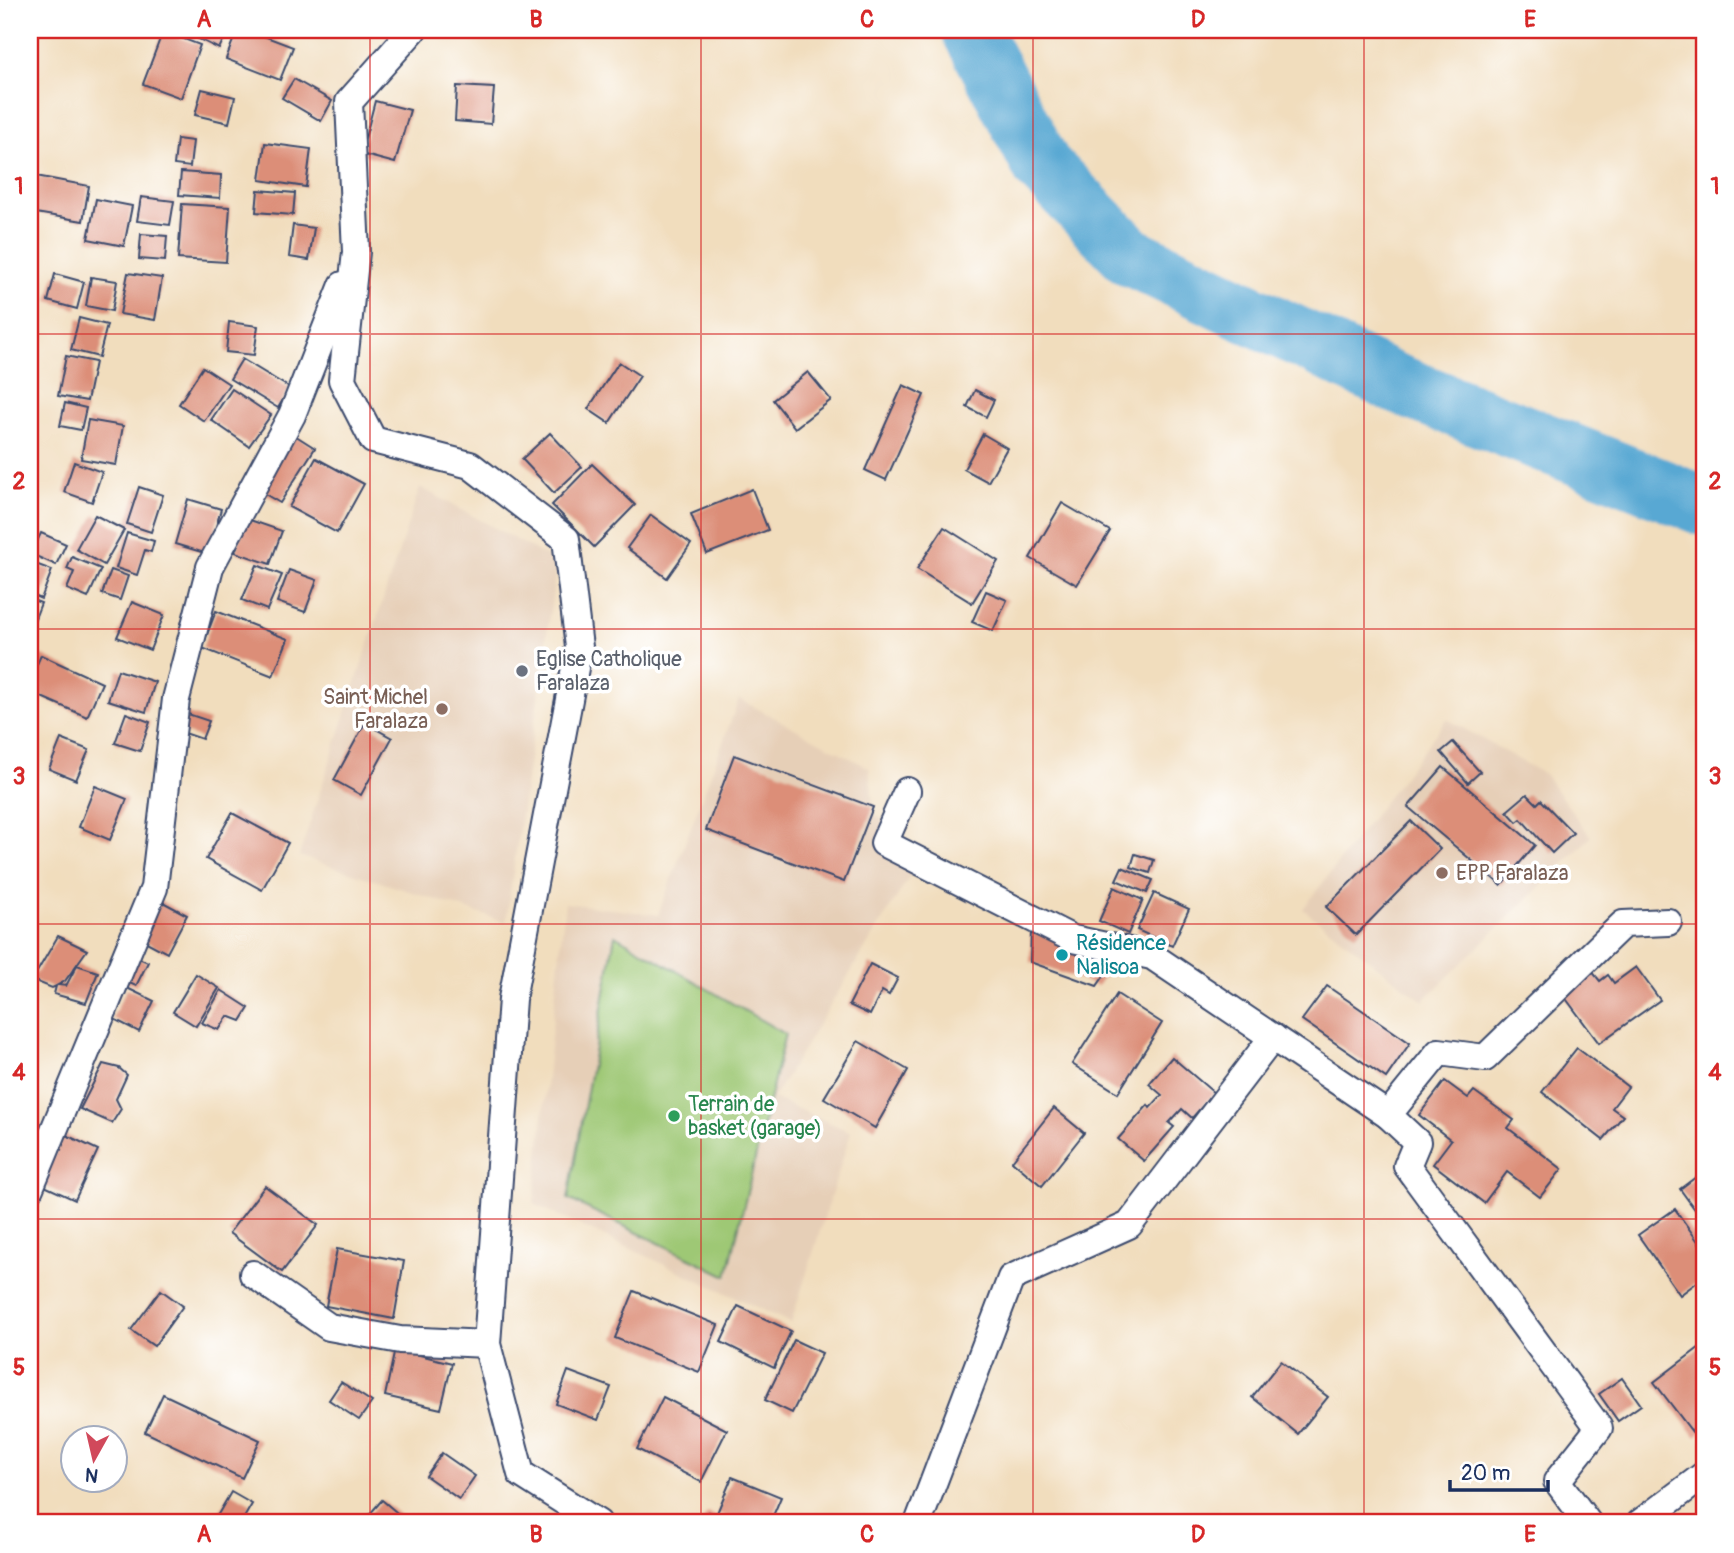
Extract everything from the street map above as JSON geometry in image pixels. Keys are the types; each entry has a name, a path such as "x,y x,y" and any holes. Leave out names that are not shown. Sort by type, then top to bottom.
{"street":[{"path":"413,30 349,102 356,252 342,380 373,440 470,465 566,539 579,647 512,999 487,1344 521,1474 598,1523"},
{"path":"30,1188 155,888 176,699 210,567 292,415 356,252"},
{"path":"907,791 884,844 1073,939 1152,956 1388,1115 1417,1142 1407,1167 1600,1428 1556,1481 1588,1523"},
{"path":"1388,1115 1439,1052 1485,1058 1623,924 1668,922"},
{"path":"918,1523 1011,1278 1129,1225 1273,1037"},
{"path":"253,1273 329,1327 400,1340 487,1344"},
{"path":"1640,1523 1704,1475"}],"shaded area":[{"name":"Saint Michel Faralaza","path":"420,487 557,562 506,922 299,856"},
{"path":"739,699 869,768 874,813 924,853 773,1098 851,1132 791,1323 534,1204 565,903 658,915"},
{"name":"EPP Faralaza","path":"1447,719 1544,774 1591,837 1423,1001 1303,909"}],"green space":[{"name":"Terrain de basket (garage)","path":"615,935 785,1034 727,1276 568,1199"}],"building":[{"path":"199,30 228,30 219,49 195,37"},
{"path":"237,30 248,30 293,47 280,80 226,59"},
{"path":"163,31 200,45 181,98 143,84"},
{"path":"294,79 332,101 321,121 282,98"},
{"path":"457,86 494,88 491,124 455,121"},
{"path":"202,89 235,97 229,123 195,115"},
{"path":"375,101 410,110 395,163 361,154"},
{"path":"177,139 193,141 190,167 174,165"},
{"path":"265,143 311,149 306,187 260,180"},
{"path":"181,172 221,175 220,198 179,195"},
{"path":"36,176 89,186 83,221 30,212"},
{"path":"258,190 295,193 293,215 256,212"},
{"path":"141,197 174,201 170,225 137,221"},
{"path":"96,199 132,206 124,246 88,239"},
{"path":"182,204 230,207 226,262 178,259"},
{"path":"293,225 314,228 309,260 289,257"},
{"path":"141,234 167,236 165,261 139,259"},
{"path":"128,273 162,278 155,320 120,314"},
{"path":"55,274 84,282 77,309 48,301"},
{"path":"91,277 117,281 112,311 86,306"},
{"path":"79,318 107,325 99,357 71,350"},
{"path":"229,322 258,326 254,355 226,352"},
{"path":"66,356 95,362 87,401 58,396"},
{"path":"242,359 290,388 278,408 230,379"},
{"path":"619,362 640,376 609,423 588,409"},
{"path":"203,367 229,384 204,421 179,404"},
{"path":"808,372 831,400 795,428 773,400"},
{"path":"903,385 924,395 886,480 865,470"},
{"path":"232,389 271,415 249,446 211,420"},
{"path":"975,390 994,400 986,417 967,407"},
{"path":"65,403 86,408 81,430 60,426"},
{"path":"88,420 123,426 116,465 81,459"},
{"path":"550,433 582,467 554,493 522,459"},
{"path":"293,434 315,448 280,503 258,490"},
{"path":"983,434 1007,448 988,482 964,469"},
{"path":"316,458 364,484 337,533 289,507"},
{"path":"74,462 102,472 92,502 64,492"},
{"path":"592,464 635,505 594,547 552,505"},
{"path":"139,487 163,495 151,532 127,524"},
{"path":"752,489 768,530 707,554 691,514"},
{"path":"188,499 221,509 208,554 175,544"},
{"path":"1062,503 1110,531 1077,585 1030,558"},
{"path":"95,515 124,530 104,565 76,549"},
{"path":"651,515 691,544 667,578 627,548"},
{"path":"247,519 282,531 270,564 235,552"},
{"path":"944,527 998,561 972,603 917,569"},
{"path":"41,533 66,544 56,565 31,554"},
{"path":"127,533 154,541 151,552 145,550 137,575 116,568"},
{"path":"72,557 101,569 88,598 67,589 74,572 67,569"},
{"path":"30,562 52,570 41,599 30,594"},
{"path":"257,565 282,575 267,610 242,600"},
{"path":"111,570 128,576 120,600 102,594"},
{"path":"289,570 317,580 305,612 277,602"},
{"path":"986,591 1007,600 993,631 972,622"},
{"path":"30,599 41,603 30,631"},
{"path":"132,602 164,615 150,650 117,637"},
{"path":"216,611 288,639 273,676 202,648"},
{"path":"41,655 102,683 87,717 30,692 30,680"},
{"path":"118,670 155,682 146,712 108,700"},
{"path":"182,712 209,721 202,739 176,730"},
{"path":"126,713 150,722 140,751 115,743"},
{"path":"365,723 392,738 361,795 334,780"},
{"path":"61,739 89,750 76,780 49,769"},
{"path":"1453,742 1480,772 1468,783 1441,752"},
{"path":"734,755 873,807 844,882 706,830"},
{"path":"1443,767 1535,845 1501,885 1408,807"},
{"path":"95,786 127,799 110,840 79,827"},
{"path":"1527,794 1537,804 1541,800 1573,833 1552,853 1521,819 1517,822 1507,811"},
{"path":"232,813 288,843 262,890 206,859"},
{"path":"1411,821 1440,849 1356,935 1326,907"},
{"path":"1135,854 1154,860 1150,873 1131,867"},
{"path":"1122,867 1153,880 1147,893 1116,880"},
{"path":"1114,887 1143,900 1128,934 1099,921"},
{"path":"1154,893 1189,909 1172,946 1137,930"},
{"path":"159,900 187,915 167,953 139,938"},
{"name":"Résidence Nalisoa","path":"1031,931 1115,960 1097,986 1030,962"},
{"path":"58,936 87,950 65,981 58,985 66,986 77,965 98,972 86,1003 54,994 56,986 52,988 30,979 30,974 37,972"},
{"path":"129,954 148,962 136,986 118,978"},
{"path":"870,964 898,978 889,995 882,991 870,1015 849,1005"},
{"path":"1636,967 1660,1000 1599,1043 1561,992 1591,970 1600,981 1608,975 1614,983"},
{"path":"196,974 219,988 196,1026 173,1012"},
{"path":"1327,986 1410,1043 1386,1078 1302,1020"},
{"path":"127,988 154,1001 139,1032 112,1018"},
{"path":"221,990 249,1008 241,1021 228,1016 219,1030 202,1023"},
{"path":"1117,994 1162,1023 1118,1093 1072,1064"},
{"path":"858,1041 908,1070 875,1128 824,1098"},
{"path":"1577,1048 1628,1087 1612,1108 1623,1116 1603,1140 1542,1092"},
{"path":"1172,1057 1214,1093 1192,1118 1182,1109 1169,1123 1174,1127 1144,1161 1118,1139 1148,1105 1150,1108 1162,1095 1149,1084"},
{"path":"103,1064 119,1068 127,1075 116,1099 121,1109 112,1123 80,1109"},
{"path":"1445,1081 1468,1098 1474,1091 1514,1120 1508,1128 1562,1169 1540,1197 1507,1172 1484,1203 1433,1164 1451,1140 1419,1115"},
{"path":"1054,1108 1084,1133 1042,1186 1012,1161"},
{"path":"64,1134 98,1150 75,1200 40,1184"},
{"path":"1704,1171 1704,1222 1680,1189"},
{"path":"265,1186 318,1225 282,1272 229,1233"},
{"path":"1675,1209 1704,1250 1704,1277 1680,1295 1638,1235"},
{"path":"337,1249 404,1261 394,1319 326,1306"},
{"path":"161,1290 183,1306 154,1346 131,1330"},
{"path":"634,1291 718,1325 699,1372 615,1338"},
{"path":"738,1306 791,1331 774,1368 721,1342"},
{"path":"794,1340 822,1353 792,1413 765,1400"},
{"path":"1704,1344 1704,1430 1696,1437 1654,1382"},
{"path":"395,1349 452,1363 441,1409 385,1396"},
{"path":"1281,1361 1328,1397 1298,1434 1252,1397"},
{"path":"568,1371 611,1387 598,1420 556,1404"},
{"path":"1622,1378 1641,1405 1618,1421 1599,1394"},
{"path":"341,1382 372,1402 359,1420 329,1400"},
{"path":"163,1394 260,1440 242,1478 145,1432"},
{"path":"663,1397 727,1430 701,1482 637,1449"},
{"path":"442,1453 475,1476 459,1499 426,1476"},
{"path":"732,1477 781,1497 770,1523 742,1523 717,1513"},
{"path":"231,1492 252,1504 241,1523 213,1523"},
{"path":"382,1500 409,1523 362,1523"},
{"path":"708,1512 726,1523 701,1523"}],"waterway":[{"path":"971,30 1042,166 1130,256 1392,382 1704,506"}],"place":[{"name":"Eglise Catholique Faralaza","path":"522,671"},
{"name":"Saint Michel Faralaza","path":"442,709"},
{"name":"EPP Faralaza","path":"1442,873"},
{"name":"Résidence Nalisoa","path":"1062,955"},
{"name":"Terrain de basket (garage)","path":"674,1116"}]}
